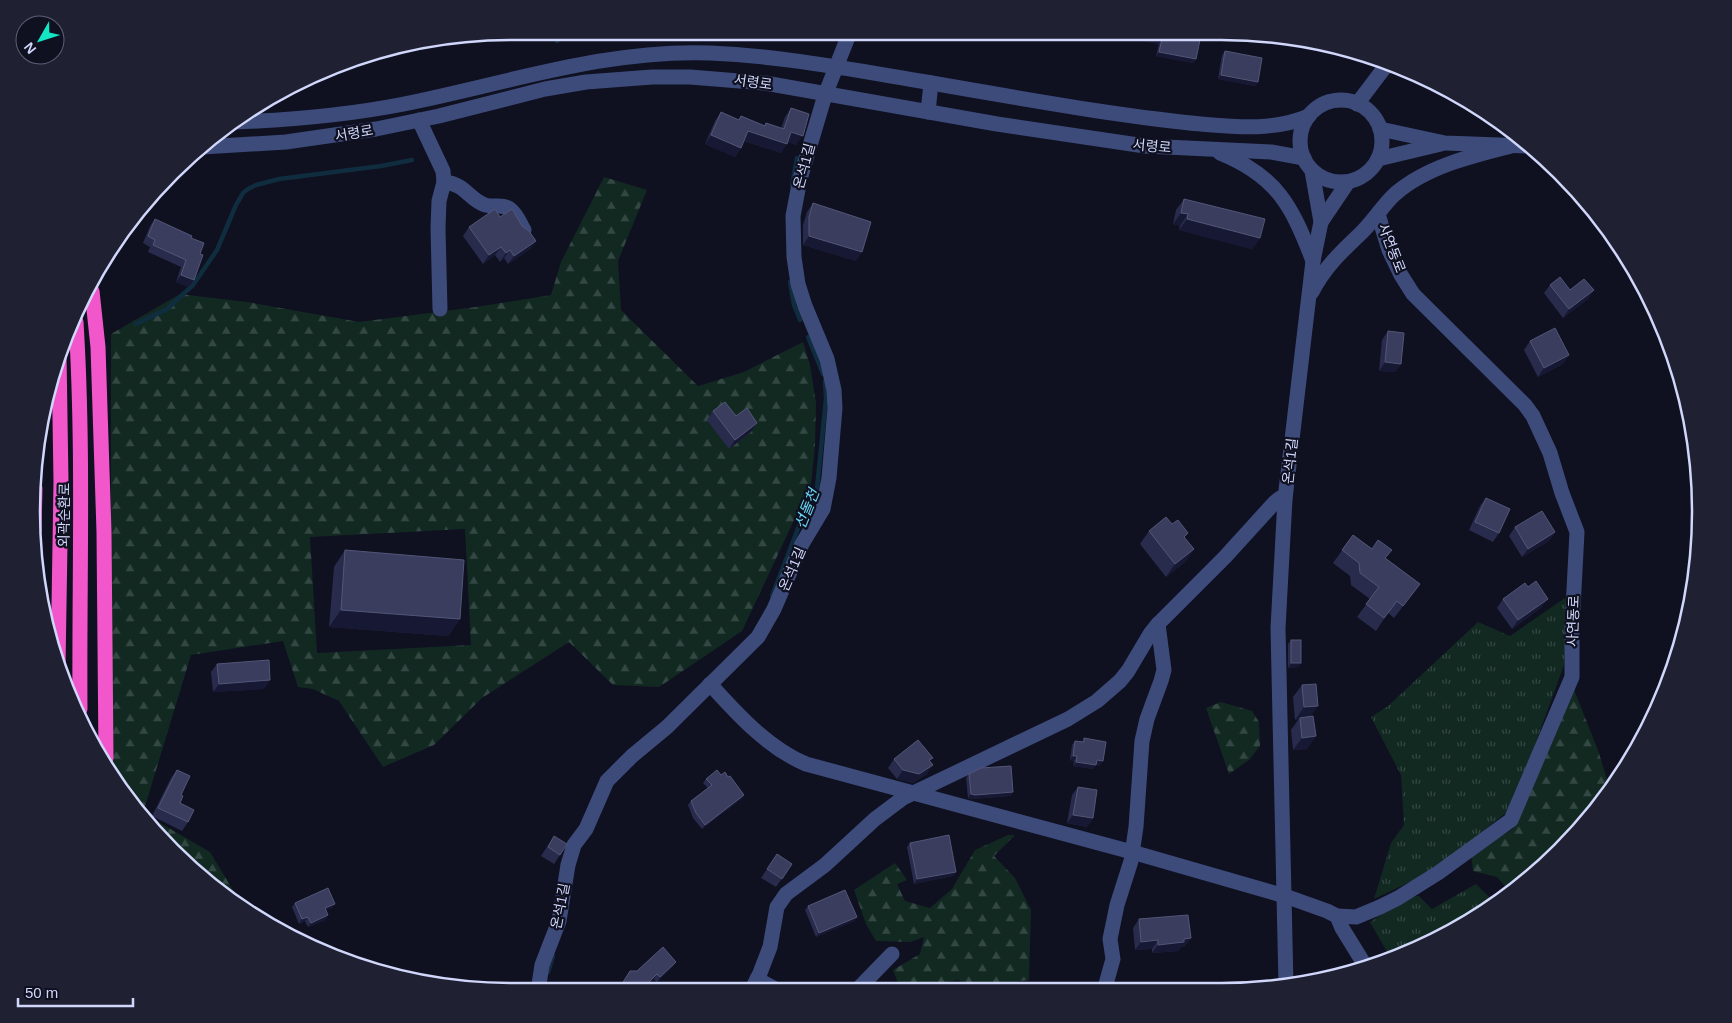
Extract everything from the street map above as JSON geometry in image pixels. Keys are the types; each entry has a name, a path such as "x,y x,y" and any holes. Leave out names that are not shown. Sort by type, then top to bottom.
{"highway":[{"path":"93,296 98,347 104,532 106,752"},
{"name":"외곽순환로","path":"76,330 81,438 80,700"},
{"name":"외곽순환로","path":"58,642 61,482 60,377"}],"street":[{"name":"온석1길","path":"539,983 542,965 561,915 568,864 574,845 586,829 607,782 632,756 667,726 763,630 782,591 796,555 821,514 826,501 835,408 833,381 827,360 801,295 795,267 793,216 798,186 827,88 846,40"},
{"name":"서령로","path":"247,121 356,111 404,104 530,75 616,58 686,53 810,62 1158,120 1218,126 1274,126 1293,122 1308,116 1317,108 1334,101 1357,104"},
{"path":"758,83 760,57"},
{"path":"1312,171 1330,181 1348,182 1364,175 1378,159 1382,145 1380,129 1372,114 1357,104 1383,69"},
{"name":"서령로","path":"213,147 252,146 294,142 357,132 420,120 545,89 586,82 690,77 827,88 928,112 1145,146 1271,152 1304,158"},
{"path":"928,112 931,83"},
{"path":"1308,116 1302,127 1300,139 1304,158 1312,171 1321,222"},
{"path":"420,120 443,171 444,182 440,201 438,228 440,309"},
{"path":"1380,129 1445,143 1518,146"},
{"path":"1378,159 1445,143"},
{"path":"1308,303 1315,285 1326,268 1394,195 1408,183 1461,160 1519,147"},
{"path":"1211,149 1246,166 1259,174 1276,189 1291,210 1313,261"},
{"path":"444,182 455,184 484,204 501,205 509,208 515,213 524,230"},
{"path":"1321,222 1348,182"},
{"name":"사연동로","path":"1337,916 1356,916 1398,898 1438,873 1512,820 1572,677 1572,628 1577,532 1562,493 1550,453 1533,416 1525,405 1413,294 1389,250 1378,214"},
{"name":"온석1길","path":"755,983 770,947 775,911 784,897 825,865 889,807 912,792 1086,710 1120,682 1158,624 1225,557 1275,502 1280,498 1285,499 1313,261 1321,222"},
{"path":"1285,499 1278,628 1286,978"},
{"path":"1106,983 1113,960 1110,939 1117,905 1132,852 1138,818 1142,741 1147,719 1164,670 1158,624"},
{"path":"710,684 742,717 788,756 806,764 1132,852 1285,896 1328,911 1337,916 1342,928 1362,961"},
{"path":"864,983 892,954"}],"green space":[{"path":"604,177 647,190 618,261 621,310 698,386 744,372 803,342 810,365 816,403 815,445 811,484 742,631 659,687 613,685 569,642 482,698 434,745 383,767 339,701 313,689 298,687 283,641 191,655 145,808 111,760 111,334 180,294 247,302 359,322 551,295 561,262","holes":["465,529 471,645 317,653 310,537"]},
{"path":"1568,596 1564,665 1512,808 1433,871 1374,899 1391,843 1404,825 1401,775 1371,717 1388,706 1478,622 1510,636"},
{"path":"1573,687 1599,753 1607,781 1595,799 1554,845 1506,887 1497,877 1473,871 1471,854 1513,829"},
{"path":"1221,702 1252,711 1259,722 1260,746 1249,760 1229,774 1206,708"},
{"path":"156,820 210,852 235,894 178,845"},
{"path":"1008,835 1015,835 994,856 1015,878 1031,910 1029,980 1008,983 964,983 958,980 942,983 898,983 893,970 920,954 924,937 910,942 876,941 866,924 854,890 895,863 907,880 897,884 905,901 930,908 952,889 975,850"},
{"path":"1476,884 1490,898 1456,920 1387,952 1370,922 1407,897 1419,896 1432,909"}],"building":[{"path":"1162,40 1200,40 1196,59 1159,52"},
{"path":"1225,51 1262,58 1258,82 1221,75"},
{"path":"791,108 809,114 803,136 791,132 787,144 748,131 741,148 711,135 721,112 739,120 741,116 765,126 766,123 784,129"},
{"path":"1184,199 1265,219 1260,238 1187,219 1188,214 1181,213"},
{"path":"813,203 871,222 862,252 809,236 809,217"},
{"path":"495,209 500,217 512,209 522,226 529,231 536,241 514,256 510,250 506,253 501,247 489,255 469,227"},
{"path":"155,219 204,243 200,254 203,255 194,280 181,275 186,260 153,245 155,240 148,236"},
{"path":"1560,277 1570,290 1584,279 1594,290 1569,309 1550,285"},
{"path":"1555,328 1569,355 1544,368 1530,341"},
{"path":"1388,331 1404,333 1401,364 1385,362"},
{"path":"725,402 736,416 747,408 757,423 735,440 713,411"},
{"path":"1486,498 1510,509 1499,533 1475,522"},
{"path":"1542,511 1555,532 1528,549 1515,527"},
{"path":"1166,517 1172,524 1178,520 1188,533 1184,537 1194,549 1175,564 1149,531"},
{"path":"1353,535 1372,549 1378,540 1392,550 1385,558 1420,584 1403,606 1397,601 1384,618 1366,604 1379,587 1360,573 1359,563 1342,550"},
{"path":"345,550 464,560 460,619 341,610"},
{"path":"1536,581 1548,599 1518,620 1503,599 1525,583 1528,587"},
{"path":"1291,640 1301,640 1301,663 1291,663"},
{"path":"269,660 270,680 219,684 217,664"},
{"path":"1316,684 1318,706 1304,707 1302,685"},
{"path":"1313,716 1316,736 1302,738 1300,718"},
{"path":"1084,738 1106,742 1103,761 1097,760 1096,765 1076,762 1077,756 1073,756 1075,741 1084,742"},
{"path":"918,740 933,758 929,760 933,765 919,774 903,770 894,759"},
{"path":"1011,766 1013,792 971,794 969,774 981,768"},
{"path":"177,770 190,776 181,795 183,796 180,803 194,810 188,822 158,808"},
{"path":"717,770 721,775 725,772 728,777 730,776 744,795 705,825 696,813 691,801 712,785 706,779"},
{"path":"1078,787 1097,790 1093,818 1073,815"},
{"path":"949,835 956,872 917,879 910,843"},
{"path":"554,836 567,844 560,855 548,847"},
{"path":"777,854 792,864 782,879 767,869"},
{"path":"328,888 335,904 325,908 328,915 311,923 308,917 302,919 295,903"},
{"path":"845,890 857,917 819,933 808,906"},
{"path":"1188,915 1191,938 1184,939 1184,942 1158,945 1158,940 1141,942 1139,919"},
{"path":"663,947 676,962 660,977 657,974 648,983 622,983 630,971 637,971"}],"waterway":[{"name":"선돌천","path":"792,185 797,158"},
{"path":"136,324 167,309 193,285 217,250 236,205 243,193 248,189 279,179 381,166 412,160"},
{"name":"선돌천","path":"790,282 794,305 800,320"},
{"name":"선돌천","path":"808,337 823,374"},
{"name":"선돌천","path":"772,596 799,526 817,488 826,399 825,381"},
{"name":"선돌천","path":"548,972 553,956"}]}
